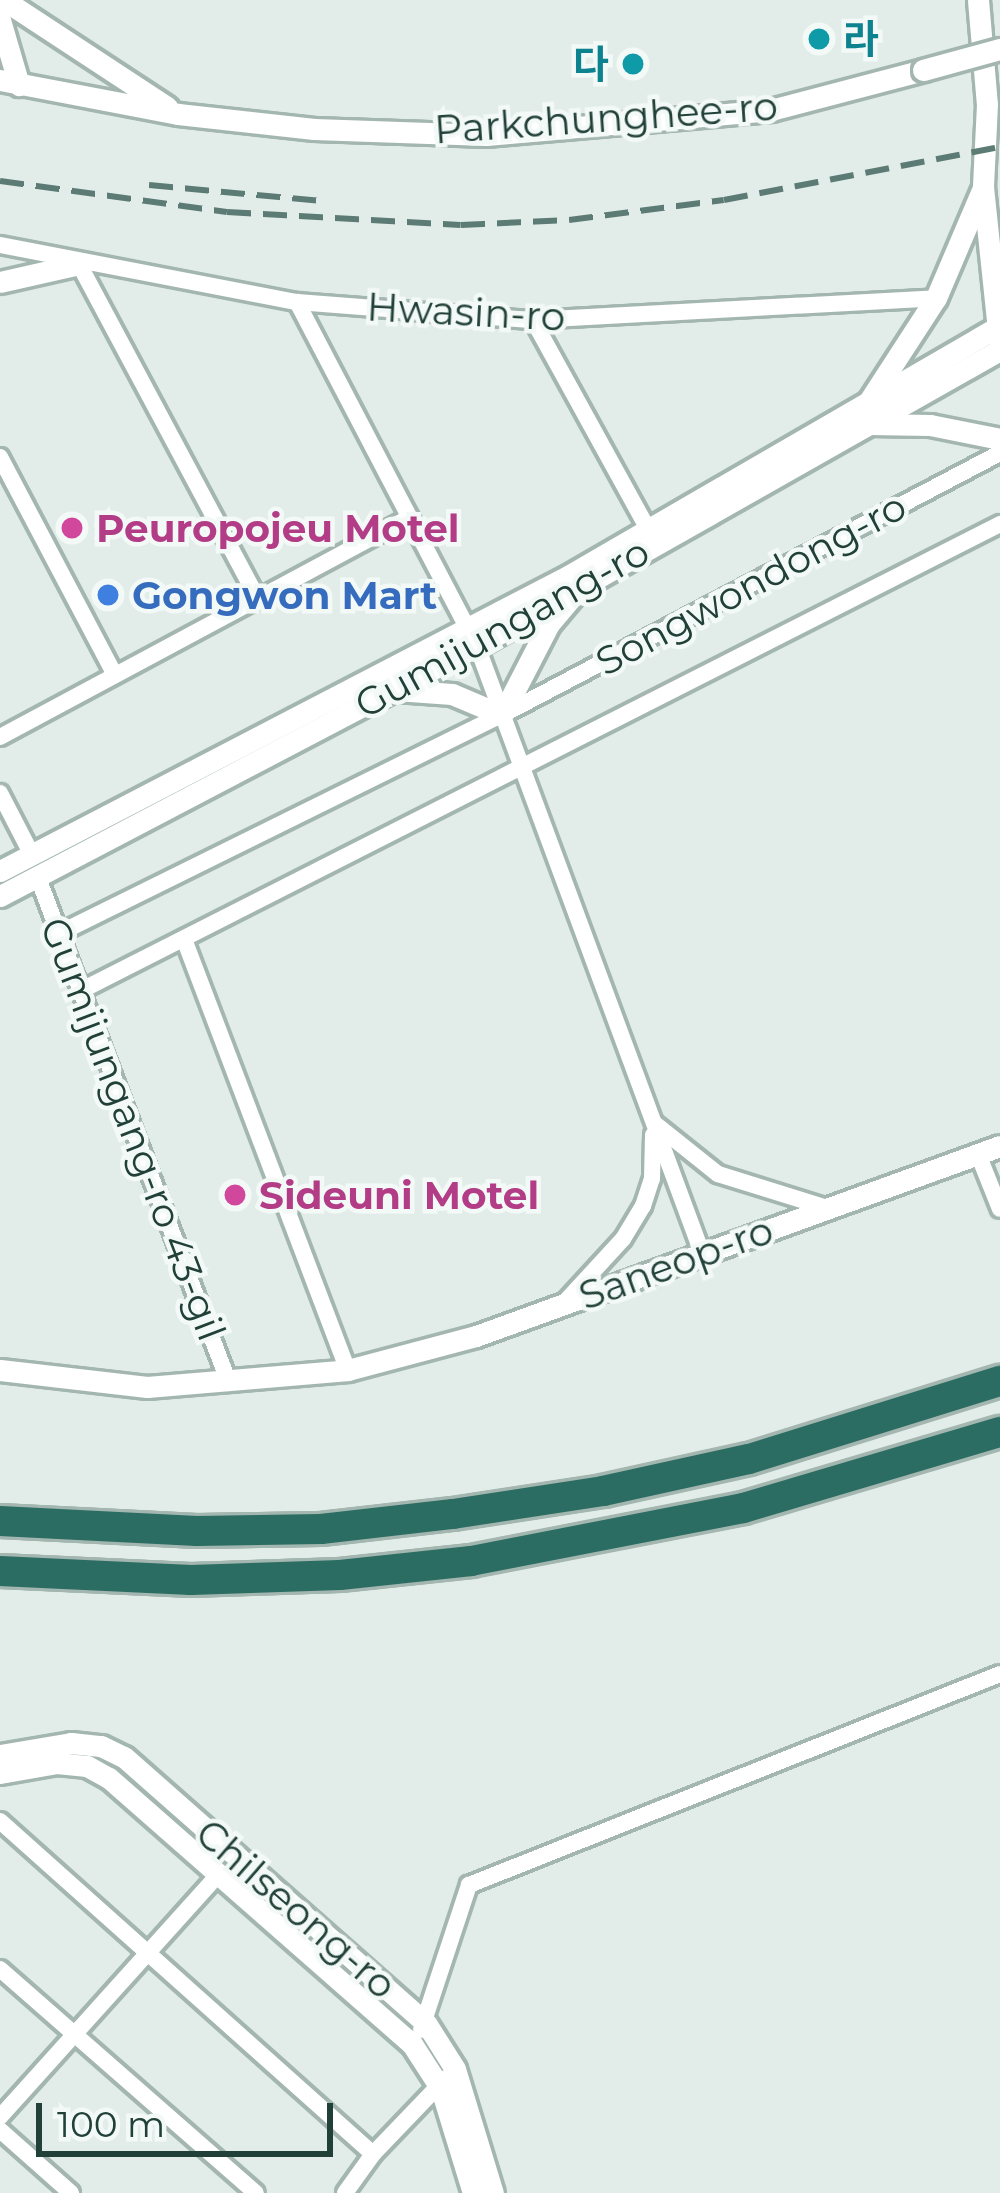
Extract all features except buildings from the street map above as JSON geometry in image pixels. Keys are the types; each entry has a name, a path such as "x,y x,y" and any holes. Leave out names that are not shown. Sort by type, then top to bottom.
{"highway":[{"path":"0,1521 197,1532 321,1529 453,1514 603,1491 749,1459 1000,1381"},
{"path":"0,1571 191,1580 340,1575 471,1561 743,1508 1000,1432"}],"street":[{"path":"4,0 178,114"},
{"path":"978,0 992,182 1000,208"},
{"path":"0,20 10,83"},
{"path":"0,46 10,83"},
{"name":"Parkchunghee-ro","path":"10,83 178,114 314,129 486,135 771,110 1000,49"},
{"path":"987,104 983,187 999,337"},
{"path":"983,187 936,298 869,412 1000,439"},
{"name":"Hwasin-ro","path":"0,245 79,264 297,302 533,320 936,298"},
{"path":"0,282 79,264 258,598"},
{"path":"297,302 472,637 702,1253"},
{"name":"Gumijungang-ro","path":"533,320 648,529"},
{"name":"Gumijungang-ro","path":"0,896 34,864 581,585 999,337"},
{"name":"Gumijungang-ro","path":"0,871 34,864 391,690 648,529 869,412"},
{"name":"Songwondong-ro","path":"60,933 502,715 1000,453"},
{"path":"0,457 116,675"},
{"path":"0,736 410,517"},
{"name":"Songwondong-ro","path":"82,990 1000,524"},
{"path":"502,715 549,624 581,585"},
{"path":"391,690 452,694 502,715"},
{"name":"Gumijungang-ro 43-gil","path":"0,794 34,864 230,1383"},
{"path":"184,939 348,1370"},
{"path":"654,1122 718,1174 827,1208"},
{"path":"564,1304 622,1239 643,1206 652,1179 654,1122"},
{"path":"995,1147 1000,1209"},
{"name":"Saneop-ro","path":"0,1370 105,1385 230,1383 348,1370 476,1336 995,1147"},
{"path":"412,2044 426,2024 469,1885 1000,1674"},
{"name":"Chilseong-ro","path":"0,1755 71,1743 101,1746 124,1757 426,2024 455,2069 493,2193"},
{"name":"Chilseong-ro","path":"0,1773 57,1763 87,1766 109,1778 412,2044 439,2086 473,2193"},
{"path":"0,1821 373,2154"},
{"path":"0,2117 219,1874"},
{"path":"0,1969 256,2193"},
{"path":"345,2193 373,2154 455,2069"},
{"path":"0,2130 71,2193"}],"railway":[{"path":"0,181 227,212 461,225 569,220 724,200 1000,147"},
{"path":"149,185 322,201"}],"place":[{"name":"라","path":"819,39"},
{"name":"다","path":"633,64"},
{"name":"Peuropojeu Motel","path":"72,528"},
{"name":"Gongwon Mart","path":"108,595"},
{"name":"Sideuni Motel","path":"235,1195"}]}
